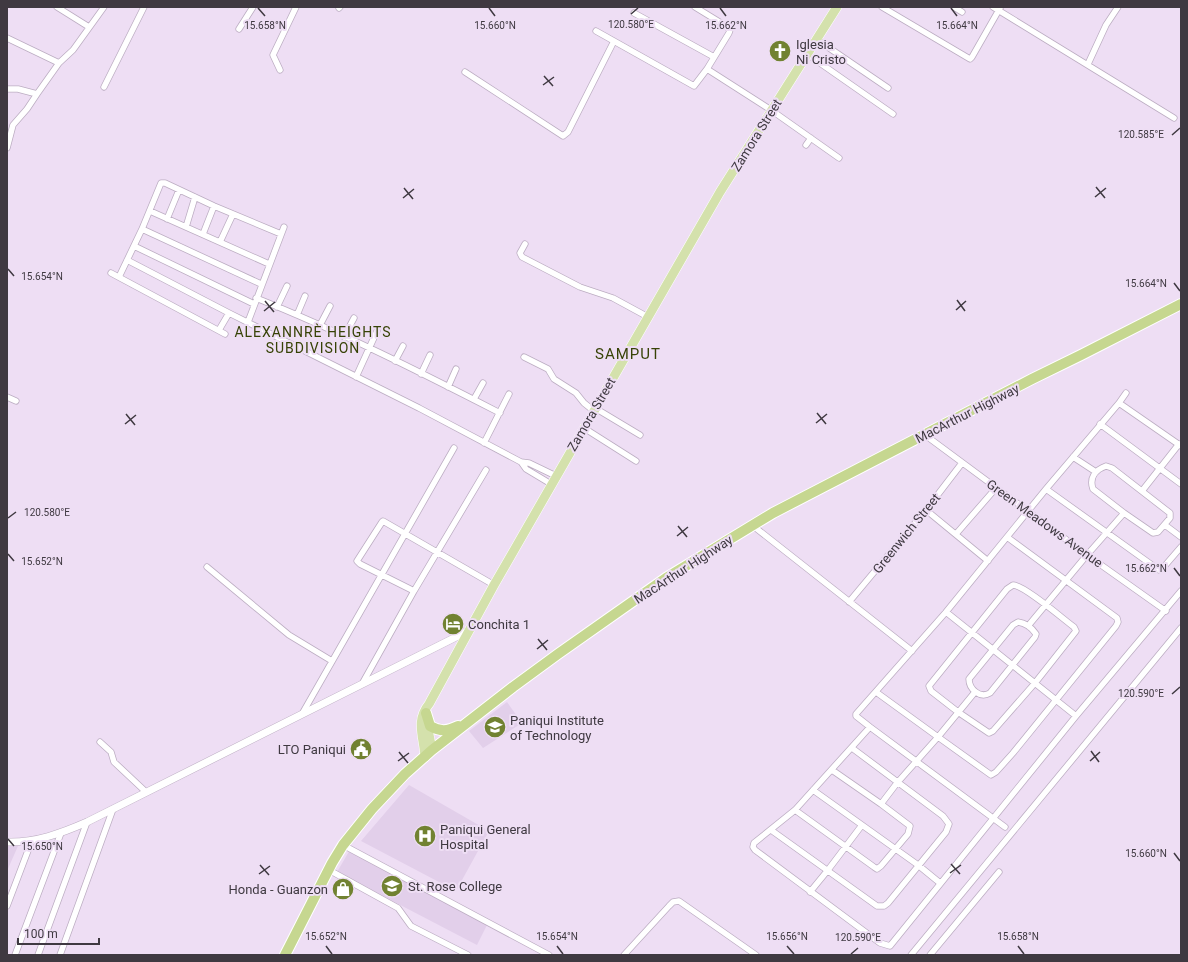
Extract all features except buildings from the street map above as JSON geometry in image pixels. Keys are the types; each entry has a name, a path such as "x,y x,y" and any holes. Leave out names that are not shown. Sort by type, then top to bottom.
{"highway":[{"name":"MacArthur Highway","path":"285,955 343,845 387,792 429,754 472,719 558,654 666,578 752,525 803,496 1181,304"},
{"path":"426,711 430,726 441,731 450,730 472,719"}],"main road":[{"name":"Zamora Street","path":"429,754 421,732 426,711 468,631 553,480 720,192 837,7"}],"street":[{"path":"57,7 89,27"},
{"path":"7,148 13,125 27,109 59,63 73,50 103,9 95,7"},
{"path":"104,87 144,7"},
{"path":"239,29 253,7"},
{"path":"280,70 274,55 296,7"},
{"path":"596,31 693,86 696,85 707,69 730,30 695,7"},
{"path":"882,7 970,59 997,8 1174,118"},
{"path":"954,7 962,12"},
{"path":"1088,64 1106,25 1118,7"},
{"path":"634,13 714,57"},
{"path":"7,38 59,63"},
{"path":"816,39 888,88"},
{"path":"465,72 563,136 568,132 614,42"},
{"path":"807,54 893,114"},
{"path":"707,69 771,110 839,158"},
{"path":"7,89 18,89 37,94"},
{"path":"806,145 811,138"},
{"path":"119,277 142,229 161,183 165,183 232,214 281,234"},
{"path":"167,218 179,190"},
{"path":"186,227 195,197"},
{"path":"203,234 214,206"},
{"path":"150,211 269,264"},
{"path":"220,242 232,214"},
{"path":"248,322 261,284 284,227"},
{"path":"142,229 261,284"},
{"path":"525,244 520,253 522,257 580,288 613,298 648,317"},
{"path":"134,246 255,301 278,307 320,325 370,348 500,413"},
{"path":"127,260 419,408 521,462 529,463 546,471 553,480"},
{"path":"111,273 226,334"},
{"path":"278,307 287,286"},
{"path":"297,315 305,296"},
{"path":"320,325 330,306"},
{"path":"219,330 229,313"},
{"path":"344,337 354,318"},
{"path":"356,377 377,331"},
{"path":"395,361 403,346"},
{"path":"421,374 430,355"},
{"path":"524,357 548,369 554,379 576,393 584,403 640,435"},
{"path":"448,387 456,369"},
{"path":"474,399 483,383"},
{"path":"1005,827 870,727 856,716 856,714 946,612 1126,393"},
{"path":"484,443 509,394"},
{"path":"7,397 16,401"},
{"path":"1118,403 1180,445 1159,468 1142,491"},
{"path":"1100,424 1181,484"},
{"path":"584,428 636,461"},
{"name":"Green Meadows Avenue","path":"925,435 1087,555 1166,611"},
{"path":"302,714 454,448"},
{"path":"1073,457 1096,472"},
{"path":"521,462 526,468 542,478 553,480"},
{"name":"Greenwich Street","path":"849,602 926,510 962,463"},
{"path":"1106,466 1112,468 1142,491 1170,513 1170,518 1156,534 1124,513 1094,489 1091,484 1092,477 1096,472 1106,466"},
{"path":"362,684 414,591 486,470"},
{"path":"542,478 546,471"},
{"path":"956,534 996,488"},
{"path":"1046,489 1161,571 1181,547"},
{"path":"926,510 988,561"},
{"path":"1028,626 1066,579 1124,513"},
{"path":"414,591 358,562 357,559 382,522 494,585"},
{"path":"752,525 912,651"},
{"path":"1165,525 1181,537"},
{"path":"876,692 988,774 993,774 1013,753 1118,622 1117,618 1008,536"},
{"path":"207,567 289,635 332,661"},
{"path":"1014,585 1020,586 1046,605 1074,627 1076,631 991,733 988,733 958,712 931,691 929,686 1007,589 1014,585"},
{"path":"870,727 794,810 754,844 753,847 810,892 880,943 890,946 1076,716 1181,592"},
{"path":"946,612 1076,716"},
{"path":"1021,622 1028,626 1035,632 1035,637 1013,665 988,694 982,695 975,692 970,686 969,679 993,649 1016,623 1021,622"},
{"path":"911,955 1181,628"},
{"path":"7,842 32,840 61,833 87,822 468,631"},
{"path":"881,804 897,783 975,692"},
{"path":"100,742 111,752 114,762 146,792"},
{"path":"771,830 869,900 881,907 888,903 946,832 949,824 943,816 852,748"},
{"path":"794,810 877,869 908,834 910,826 832,770"},
{"path":"813,790 918,865 940,883"},
{"path":"60,955 114,809"},
{"path":"38,955 87,822"},
{"path":"810,892 862,825"},
{"path":"15,955 61,833"},
{"path":"7,906 32,840"},
{"path":"343,845 549,955"},
{"path":"329,870 398,908 411,926 468,955"},
{"path":"930,955 999,872"},
{"path":"624,955 669,906 674,902 679,901 756,955"}],"shaded area":[{"name":"Paniqui Institute of Technology","path":"507,702 522,723 483,748 469,731"},
{"name":"Paniqui General Hospital","path":"409,785 489,831 456,891 361,841"},
{"path":"7,845 18,846 7,871"},
{"name":"St. Rose College","path":"351,848 488,923 477,945 337,872"}],"place":[{"name":"Iglesia Ni Cristo","path":"780,51"},
{"name":"Conchita 1","path":"453,624"},
{"name":"Paniqui Institute of Technology","path":"495,727"},
{"name":"LTO Paniqui","path":"361,749"},
{"name":"Paniqui General Hospital","path":"425,836"},
{"name":"St. Rose College","path":"392,886"},
{"name":"Honda - Guanzon","path":"343,889"}],"district":[{"name":"ALEXANNRÈ HEIGHTS SUBDIVISION","path":"313,340"},
{"name":"SAMPUT","path":"628,354"}]}
